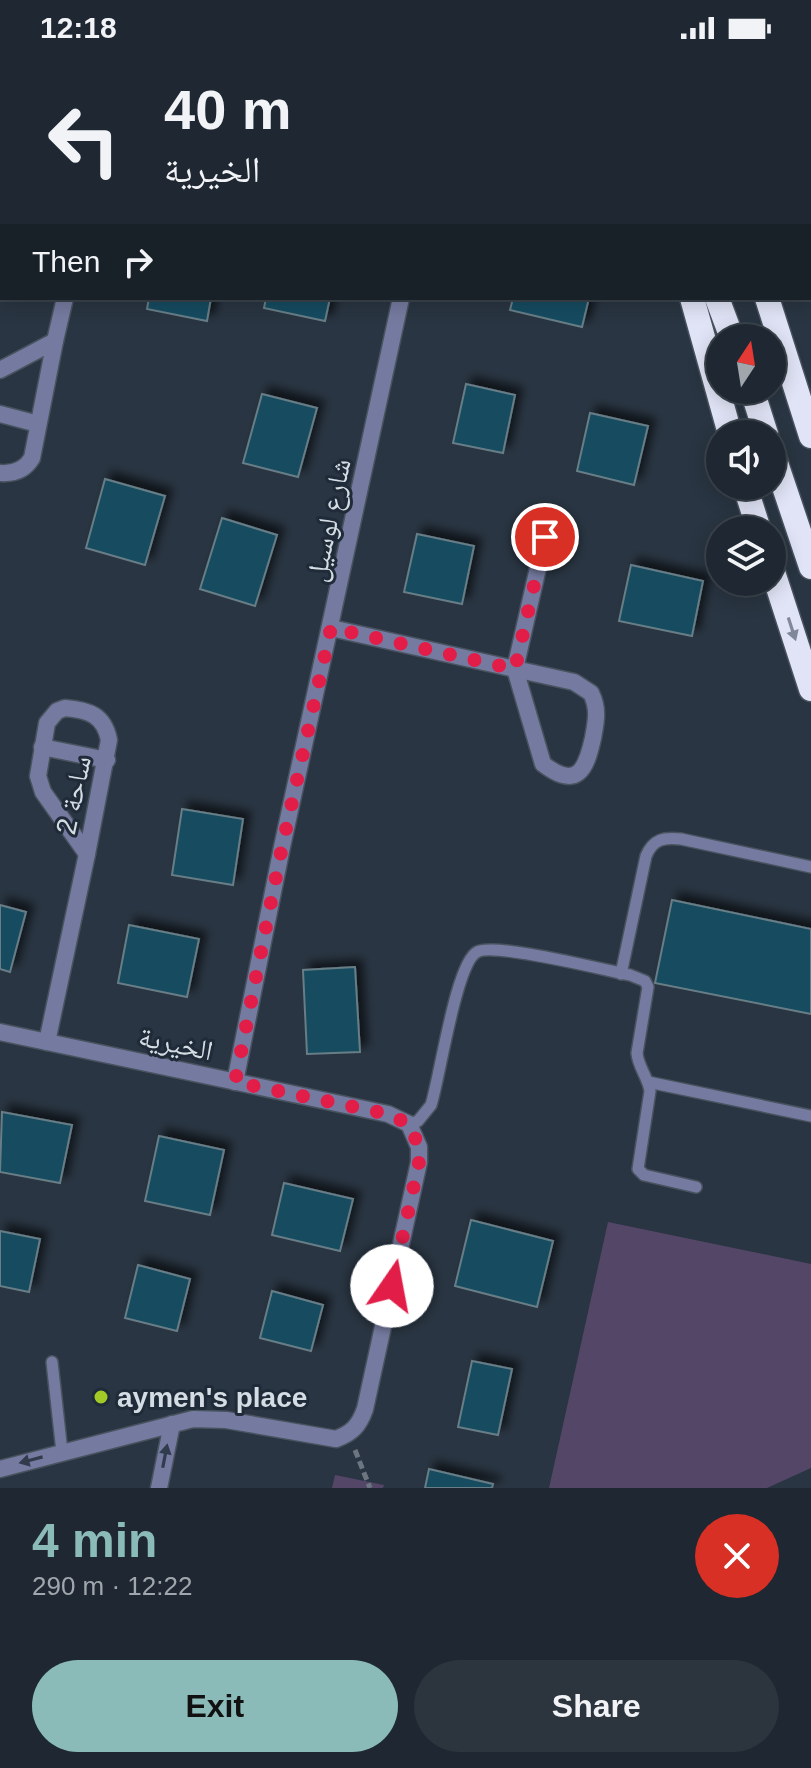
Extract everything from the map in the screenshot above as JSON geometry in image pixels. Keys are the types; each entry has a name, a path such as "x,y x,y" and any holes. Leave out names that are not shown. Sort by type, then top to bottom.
{"highway":[{"path":"693,300 726,420"},
{"path":"718,300 727,324"},
{"path":"768,300 811,436"},
{"path":"786,493 811,567"},
{"path":"781,596 811,689"}],"street":[{"path":"0,473 17,472 27,466 32,458 65,300"},
{"name":"شارع لوسيل","path":"235,1082 282,847 401,300"},
{"path":"0,370 55,341"},
{"path":"0,414 38,424"},
{"path":"331,628 515,669 574,682 591,693 597,715 588,762 584,770 574,775 560,773 543,764 515,669 545,537"},
{"name":"ساحة 2","path":"47,1042 87,854 107,760 109,740 101,719 84,711 65,708 57,711 47,723 38,766 39,785 87,854"},
{"path":"42,747 107,760"},
{"name":"الخيرية","path":"0,1032 388,1114 409,1124"},
{"path":"0,1469 172,1424 208,1418 336,1439 349,1434 360,1424 365,1409 419,1162 419,1147 409,1124"},
{"path":"159,1488 172,1424"}],"lane":[{"path":"621,974 646,856 658,840 669,837 681,839 811,867"},
{"path":"409,1124 423,1116 431,1105 459,983 468,959 477,952 502,950 638,977 648,987 637,1062 648,1082 649,1102 638,1169 644,1175 696,1187"},
{"path":"648,1082 811,1116"},
{"path":"52,1362 62,1452"}],"path":[{"path":"349,1434 370,1488"}],"shaded area":[{"path":"608,1222 811,1264 811,1468 767,1488 549,1488"},
{"path":"335,1475 384,1485 383,1488 332,1488"}],"building":[{"path":"149,300 211,300 207,321 147,309"},
{"path":"266,300 330,300 325,321 264,308"},
{"path":"512,300 589,300 582,327 510,310"},
{"path":"466,384 515,395 503,453 453,443"},
{"path":"262,394 317,408 298,477 243,463"},
{"path":"590,413 648,426 634,485 577,471"},
{"path":"105,479 165,496 145,565 86,548"},
{"path":"222,518 277,535 255,606 200,589"},
{"path":"417,534 474,546 462,604 404,592"},
{"path":"631,565 703,581 692,636 619,621"},
{"path":"182,809 243,819 233,885 172,875"},
{"path":"672,900 811,929 811,1014 655,983"},
{"path":"0,905 26,912 10,972 0,969"},
{"path":"129,925 199,939 187,997 118,983"},
{"path":"355,967 360,1052 307,1054 303,970"},
{"path":"2,1112 72,1125 60,1183 0,1172"},
{"path":"159,1136 224,1150 210,1215 145,1201"},
{"path":"284,1183 353,1199 340,1251 272,1235"},
{"path":"471,1220 553,1241 537,1307 455,1286"},
{"path":"0,1231 40,1239 29,1292 0,1286"},
{"path":"138,1265 190,1279 177,1331 125,1318"},
{"path":"272,1291 323,1305 311,1351 260,1338"},
{"path":"472,1361 512,1369 498,1435 458,1427"},
{"path":"429,1469 493,1484 492,1488 425,1488"}],"place":[{"name":"aymen's place","path":"101,1397"}],"route":[{"path":"392,1286 419,1162 419,1147 409,1124 388,1114 235,1082 276,876 331,628 515,669 545,537"}]}
